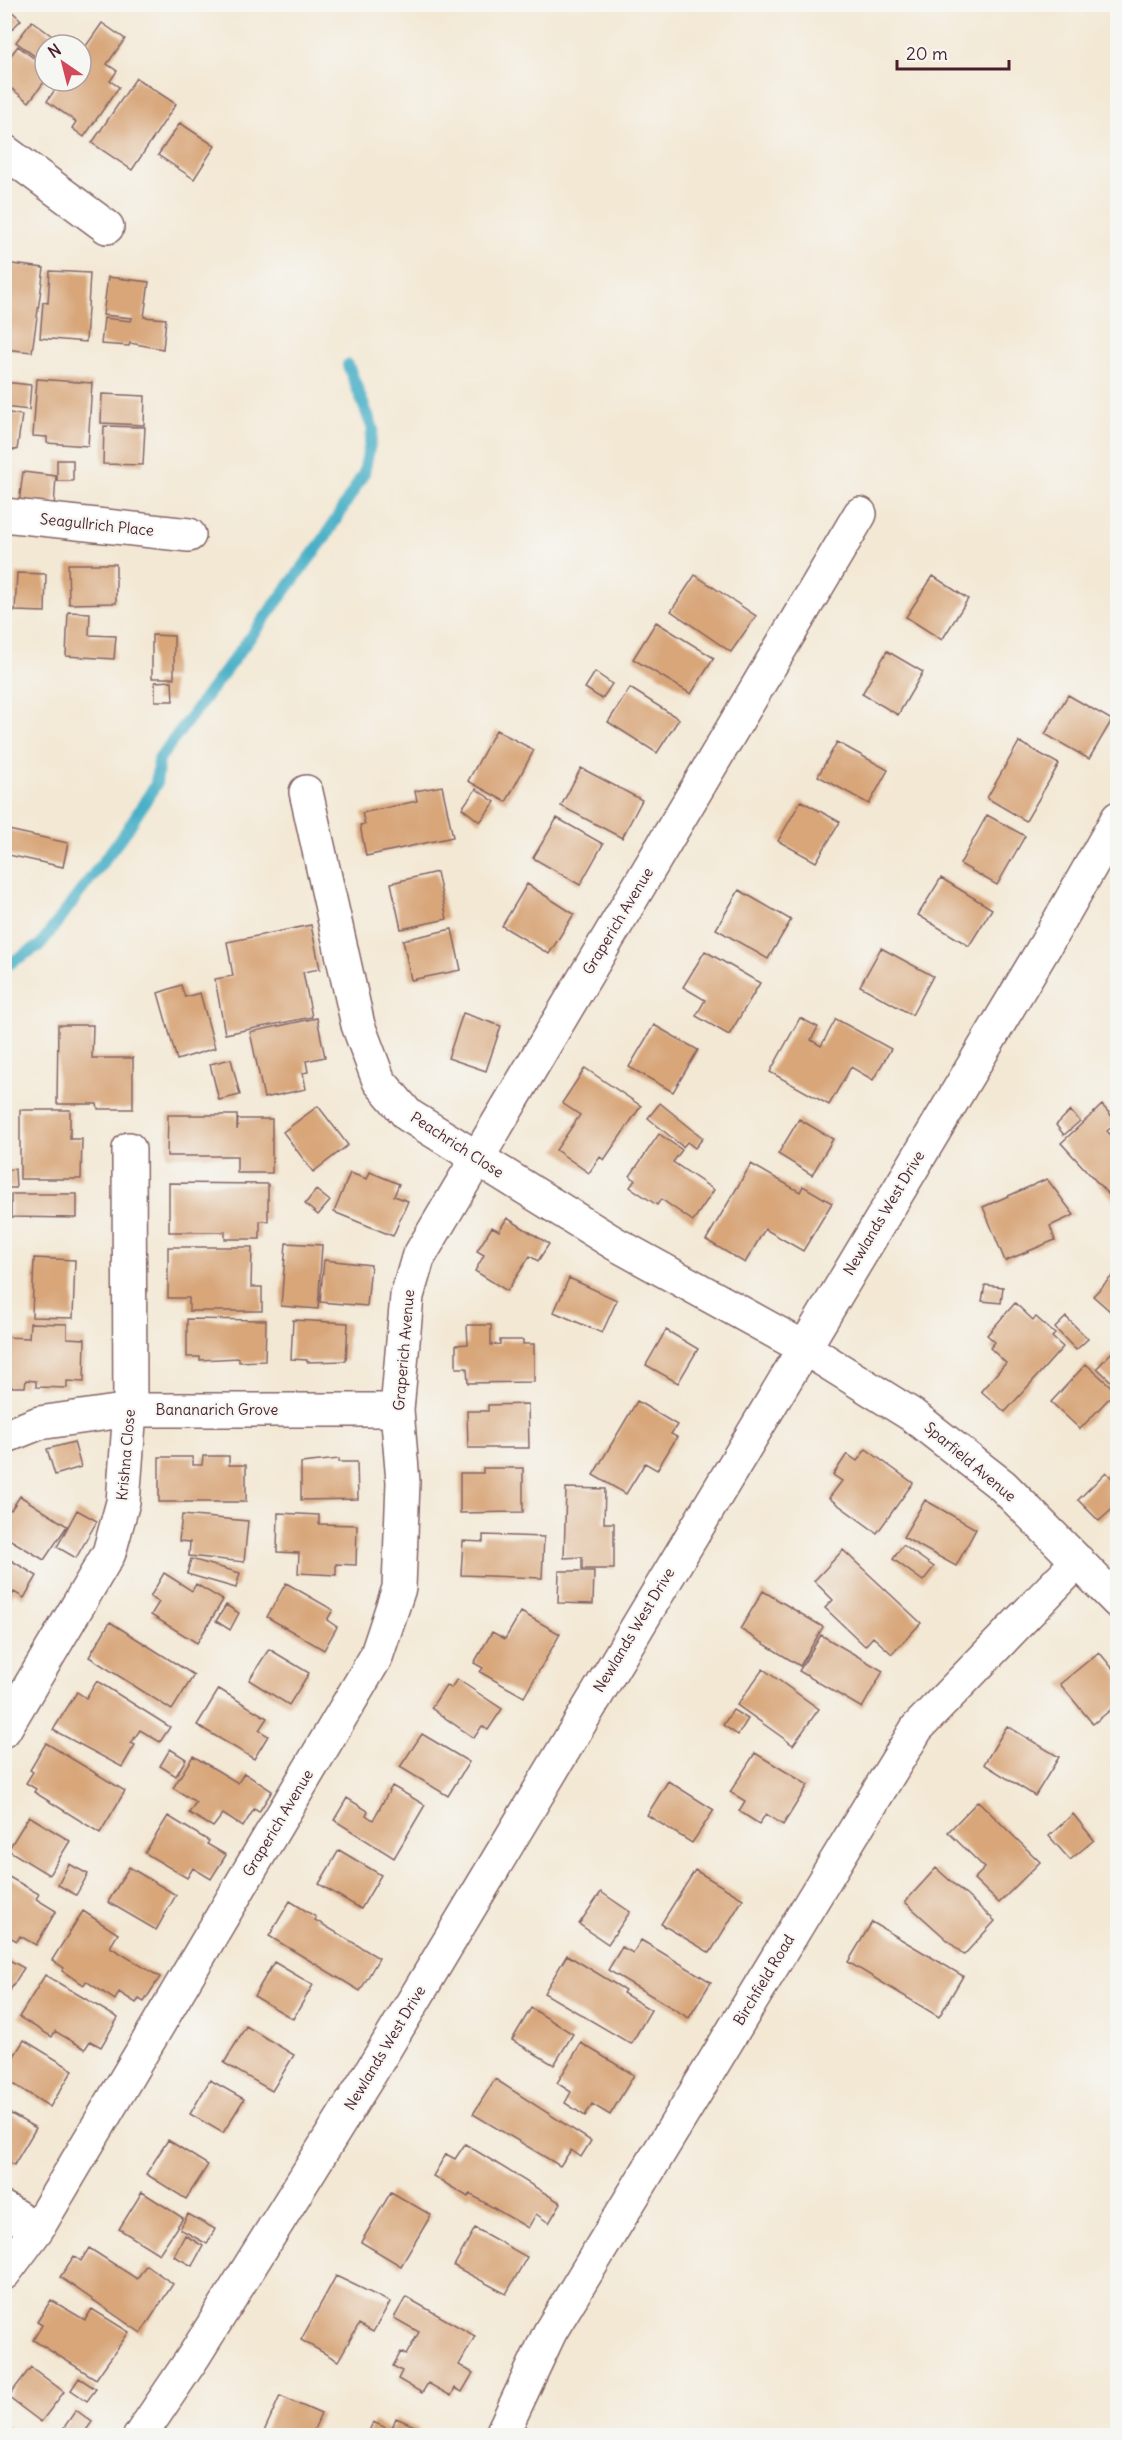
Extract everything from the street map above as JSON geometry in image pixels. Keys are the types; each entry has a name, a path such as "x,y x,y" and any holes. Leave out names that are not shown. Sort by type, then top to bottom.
{"street":[{"path":"4,152 107,227"},
{"name":"Graperich Avenue","path":"4,2273 37,2229 376,1657 399,1588 403,1482 397,1410 407,1296 418,1258 860,514"},
{"name":"Seagullrich Place","path":"4,515 189,536"},
{"name":"Peachrich Close","path":"306,792 358,1025 379,1081 408,1115 614,1243 803,1347"},
{"name":"Newlands West Drive","path":"140,2436 194,2356 371,2072 1045,946 1118,818"},
{"name":"Krishna Close","path":"4,1730 109,1554 123,1502 130,1410 129,1149"},
{"name":"Sparfield Avenue","path":"803,1347 912,1414 1003,1486 1118,1602"},
{"name":"Bananarich Grove","path":"4,1437 39,1423 130,1410 397,1410"},
{"name":"Birchfield Road","path":"501,2436 550,2332 917,1728 1078,1561"},
{"path":"4,2209 37,2229"}],"building":[{"path":"4,4 21,20 4,37"},
{"path":"32,21 48,33 33,33 33,55 16,42"},
{"path":"102,23 125,39 107,64 117,71 110,81 119,87 84,137 72,128 76,122 47,101 53,93 93,93 93,36"},
{"path":"18,46 33,58 33,93 36,93 29,102 4,83 4,64"},
{"path":"136,78 176,104 132,170 92,143"},
{"path":"180,123 215,146 194,179 158,155"},
{"path":"4,263 44,268 32,352 4,349"},
{"path":"50,271 90,273 86,342 40,338 43,302 48,303"},
{"path":"108,277 149,282 144,317 166,319 163,349 130,343 129,346 101,344 104,318 131,321 132,318 103,315"},
{"path":"37,379 92,383 88,446 47,443 47,437 33,436"},
{"path":"4,382 31,385 29,410 4,407"},
{"path":"102,394 145,396 144,425 101,423"},
{"path":"4,412 22,415 17,450 4,449"},
{"path":"104,426 145,427 143,465 103,464"},
{"path":"57,460 73,460 73,481 57,481"},
{"path":"23,472 56,476 54,508 19,503"},
{"path":"68,564 116,564 116,603 69,604"},
{"path":"17,573 46,574 45,612 15,611"},
{"path":"695,575 756,616 731,652 671,611"},
{"path":"933,576 968,599 942,640 906,617"},
{"path":"68,612 90,613 89,635 116,636 114,659 66,656"},
{"path":"656,622 714,658 691,694 633,659"},
{"path":"152,635 174,636 174,678 152,678"},
{"path":"887,651 923,672 898,715 862,694"},
{"path":"595,672 612,684 602,699 585,688"},
{"path":"172,681 173,701 155,701 155,682"},
{"path":"630,688 679,719 657,753 608,722"},
{"path":"1068,695 1112,720 1089,759 1045,734"},
{"path":"496,730 534,750 506,802 468,781"},
{"path":"837,742 888,770 869,804 818,776"},
{"path":"1019,742 1059,764 1026,821 987,798"},
{"path":"581,768 642,800 622,838 561,806"},
{"path":"442,786 453,837 366,856 360,825 365,824 362,813 417,801 415,791"},
{"path":"476,789 495,802 480,822 462,808"},
{"path":"801,801 840,822 816,862 778,841"},
{"path":"987,815 1025,836 997,885 960,864"},
{"path":"557,818 603,844 580,885 533,858"},
{"path":"4,829 68,843 63,867 4,854"},
{"path":"437,872 447,919 401,929 391,883"},
{"path":"941,878 992,909 969,946 918,915"},
{"path":"527,884 574,914 549,954 502,926"},
{"path":"739,890 791,920 768,959 716,929"},
{"path":"311,925 320,969 303,972 312,1017 225,1034 215,979 233,976 227,942"},
{"path":"452,929 461,970 411,980 403,940"},
{"path":"881,948 933,976 912,1015 860,986"},
{"path":"705,951 760,983 729,1035 696,1016 705,1000 683,987"},
{"path":"181,985 185,997 200,993 215,1048 177,1060 158,993"},
{"path":"463,1013 501,1026 486,1071 448,1058"},
{"path":"317,1018 325,1057 306,1061 308,1072 303,1073 306,1089 264,1098 250,1032"},
{"path":"800,1018 818,1027 811,1040 821,1046 836,1019 891,1049 873,1080 851,1067 829,1105 770,1072"},
{"path":"58,1025 93,1025 92,1058 133,1058 133,1109 98,1109 97,1104 57,1104"},
{"path":"654,1025 698,1050 673,1092 629,1067"},
{"path":"231,1059 240,1095 219,1100 210,1064"},
{"path":"585,1068 641,1106 604,1160 600,1157 589,1173 556,1150 580,1115 562,1103"},
{"path":"660,1103 703,1138 695,1148 687,1142 683,1147 648,1118"},
{"path":"1102,1105 1117,1122 1107,1131 1118,1143 1118,1205 1061,1143"},
{"path":"318,1106 348,1145 313,1172 283,1132"},
{"path":"20,1110 70,1110 70,1139 82,1139 81,1179 20,1179"},
{"path":"1070,1111 1080,1121 1064,1135 1056,1125"},
{"path":"168,1115 237,1115 237,1130 238,1119 272,1119 272,1173 237,1173 237,1156 167,1156"},
{"path":"799,1119 833,1139 812,1175 778,1154"},
{"path":"659,1134 682,1150 673,1162 714,1190 693,1221 661,1199 657,1205 630,1187 635,1180 630,1176"},
{"path":"751,1164 800,1192 803,1186 832,1203 803,1251 765,1229 745,1263 706,1240"},
{"path":"15,1169 16,1188 4,1188 4,1170"},
{"path":"370,1172 399,1184 394,1196 408,1201 393,1236 334,1212 350,1173 367,1179"},
{"path":"1047,1179 1074,1215 1050,1226 1055,1240 1005,1261 983,1207"},
{"path":"169,1183 268,1184 268,1221 260,1221 260,1239 225,1239 225,1232 169,1232"},
{"path":"316,1190 330,1201 318,1215 305,1204"},
{"path":"11,1194 77,1194 77,1218 11,1217"},
{"path":"507,1218 549,1244 538,1261 530,1256 507,1291 475,1271 484,1255 477,1251 492,1227 499,1231"},
{"path":"286,1243 322,1245 318,1309 281,1306"},
{"path":"168,1247 252,1247 251,1287 262,1287 262,1311 189,1311 189,1298 168,1298"},
{"path":"34,1258 75,1260 73,1318 32,1317"},
{"path":"324,1260 371,1265 367,1306 320,1302"},
{"path":"1118,1270 1118,1318 1093,1296"},
{"path":"569,1278 617,1300 602,1333 554,1312"},
{"path":"985,1285 1003,1287 1001,1303 982,1301"},
{"path":"1015,1303 1033,1320 1036,1317 1055,1334 1052,1337 1063,1347 1005,1412 981,1391 1006,1363 990,1348 995,1342 987,1335"},
{"path":"1066,1317 1088,1339 1076,1350 1055,1328"},
{"path":"187,1319 266,1320 265,1361 239,1362 239,1358 200,1360 200,1357 187,1357"},
{"path":"293,1320 348,1323 346,1361 307,1362 307,1360 291,1359"},
{"path":"30,1323 67,1324 67,1338 85,1339 84,1382 67,1381 67,1388 36,1387 36,1381 26,1380 25,1387 4,1387 4,1337 29,1338"},
{"path":"467,1325 491,1325 491,1345 500,1344 500,1340 523,1340 523,1344 534,1344 534,1382 468,1383 467,1368 456,1368 456,1345 468,1344"},
{"path":"666,1330 698,1349 678,1383 646,1365"},
{"path":"1111,1353 1118,1359 1118,1382 1115,1385 1097,1368"},
{"path":"1086,1364 1116,1391 1080,1429 1051,1402"},
{"path":"637,1401 677,1425 671,1434 677,1437 657,1470 645,1463 626,1494 593,1475"},
{"path":"528,1404 529,1448 468,1448 467,1411 488,1411 488,1405"},
{"path":"74,1442 81,1467 55,1475 47,1449"},
{"path":"866,1449 913,1483 877,1533 829,1498 842,1481 833,1475 847,1454 857,1461"},
{"path":"203,1456 229,1456 229,1465 246,1465 246,1502 159,1502 159,1457 193,1457 193,1465 202,1465"},
{"path":"339,1459 339,1462 357,1462 358,1499 301,1500 301,1463"},
{"path":"483,1468 523,1468 523,1512 460,1513 460,1473 483,1473"},
{"path":"1106,1472 1118,1484 1118,1504 1099,1521 1078,1500"},
{"path":"566,1488 605,1489 604,1523 614,1523 614,1569 582,1569 582,1557 564,1558"},
{"path":"20,1496 67,1526 44,1560 4,1536 4,1506 11,1510"},
{"path":"925,1500 976,1529 956,1566 903,1537"},
{"path":"77,1510 97,1521 76,1558 57,1547"},
{"path":"278,1513 319,1515 319,1524 357,1525 356,1565 336,1564 336,1575 298,1573 299,1553 277,1552"},
{"path":"182,1515 248,1521 244,1562 189,1556 190,1542 179,1541"},
{"path":"483,1535 544,1537 542,1578 461,1575 463,1541 483,1542"},
{"path":"903,1545 934,1567 923,1581 893,1559"},
{"path":"843,1550 921,1623 892,1654 873,1637 865,1646 825,1608 833,1600 814,1581"},
{"path":"4,1556 37,1576 24,1598 14,1592 4,1608"},
{"path":"191,1559 240,1573 236,1588 187,1574"},
{"path":"559,1571 594,1571 593,1604 558,1603"},
{"path":"164,1573 192,1591 196,1584 223,1600 197,1643 151,1615 159,1602 150,1597"},
{"path":"286,1583 333,1610 327,1620 337,1627 324,1650 267,1617"},
{"path":"763,1591 823,1627 800,1666 740,1629"},
{"path":"226,1605 239,1613 230,1630 216,1621"},
{"path":"521,1612 560,1634 524,1697 480,1672 483,1668 474,1663 492,1632 505,1639"},
{"path":"110,1622 194,1675 172,1710 89,1657"},
{"path":"821,1635 883,1671 862,1708 799,1671"},
{"path":"269,1649 309,1673 289,1705 249,1680"},
{"path":"1099,1652 1118,1675 1118,1704 1093,1724 1060,1684"},
{"path":"763,1669 819,1709 793,1745 737,1705"},
{"path":"457,1679 502,1709 488,1730 482,1726 474,1738 431,1708 446,1685 451,1688"},
{"path":"97,1681 170,1727 160,1742 140,1730 131,1743 135,1745 122,1767 53,1730 77,1692 86,1698"},
{"path":"219,1689 267,1718 259,1730 268,1736 254,1759 197,1725"},
{"path":"733,1710 748,1719 738,1735 723,1725"},
{"path":"1007,1726 1059,1757 1035,1796 984,1764"},
{"path":"422,1734 469,1762 448,1796 400,1767"},
{"path":"46,1743 125,1791 100,1833 34,1792 36,1789 26,1783 33,1772 30,1770"},
{"path":"170,1749 186,1759 176,1776 160,1766"},
{"path":"755,1753 808,1785 783,1825 766,1814 759,1824 739,1811 745,1801 730,1792"},
{"path":"193,1756 238,1783 244,1773 272,1791 259,1812 254,1809 243,1827 223,1814 213,1827 189,1813 196,1802 173,1788"},
{"path":"668,1781 714,1810 692,1843 647,1815"},
{"path":"392,1786 425,1805 394,1858 334,1820 347,1798 368,1811 366,1815 373,1820"},
{"path":"978,1801 1040,1862 999,1903 974,1879 985,1868 948,1832"},
{"path":"1073,1814 1094,1840 1070,1860 1049,1836"},
{"path":"29,1816 70,1841 49,1875 8,1850"},
{"path":"168,1816 209,1841 207,1844 226,1855 211,1879 193,1868 187,1878 145,1853"},
{"path":"339,1850 381,1875 361,1909 319,1884"},
{"path":"69,1864 88,1874 76,1895 58,1885"},
{"path":"129,1867 176,1895 156,1930 108,1902"},
{"path":"936,1868 995,1921 964,1955 905,1902"},
{"path":"695,1870 743,1899 710,1953 661,1924"},
{"path":"9,1877 39,1894 36,1899 56,1911 36,1945 20,1936 17,1941 4,1934 4,1881"},
{"path":"601,1892 630,1912 608,1944 579,1924"},
{"path":"290,1901 316,1917 315,1920 379,1958 360,1991 269,1936"},
{"path":"83,1911 118,1934 110,1947 160,1977 144,2002 139,1999 136,2003 119,1992 115,2000 86,1981 84,1985 62,1971 64,1968 52,1960"},
{"path":"872,1922 963,1976 939,2017 848,1962"},
{"path":"641,1940 711,1982 689,2018 608,1970 622,1947 633,1953"},
{"path":"567,1955 625,1990 623,1993 651,2010 631,2044 544,1993"},
{"path":"4,1957 24,1968 4,2000"},
{"path":"274,1962 313,1985 293,2019 254,1996"},
{"path":"45,1975 118,2018 101,2047 90,2041 85,2049 55,2031 52,2037 19,2017"},
{"path":"531,2008 573,2034 554,2065 512,2040"},
{"path":"246,2026 294,2055 272,2091 224,2063"},
{"path":"24,2040 73,2070 50,2107 4,2078 4,2072"},
{"path":"581,2043 634,2075 610,2115 592,2104 585,2116 565,2103 571,2092 557,2083"},
{"path":"495,2079 591,2141 581,2157 571,2150 560,2166 473,2114"},
{"path":"210,2080 244,2099 223,2133 190,2114"},
{"path":"4,2110 36,2128 14,2165 4,2159"},
{"path":"168,2140 208,2165 186,2199 146,2174"},
{"path":"465,2144 561,2203 549,2223 536,2214 528,2228 470,2194 468,2197 433,2176 446,2154 455,2159"},
{"path":"142,2192 183,2218 159,2254 119,2229"},
{"path":"391,2192 431,2215 401,2266 361,2242"},
{"path":"188,2214 215,2229 207,2244 180,2229"},
{"path":"475,2228 527,2257 506,2294 454,2266"},
{"path":"185,2235 203,2246 192,2266 174,2256"},
{"path":"89,2248 137,2279 146,2265 173,2284 141,2333 60,2277 74,2256 81,2261"},
{"path":"336,2276 390,2302 373,2332 359,2324 338,2361 301,2340"},
{"path":"406,2297 475,2336 459,2365 473,2373 462,2392 455,2388 451,2396 428,2383 422,2393 398,2379 402,2371 393,2366 401,2352 406,2355 419,2332 394,2318"},
{"path":"51,2300 85,2320 92,2309 129,2332 96,2379 33,2340 42,2325 37,2322"},
{"path":"31,2367 64,2392 41,2422 8,2397"},
{"path":"79,2378 96,2389 87,2401 71,2390"},
{"path":"280,2396 321,2414 311,2436 262,2436"},
{"path":"76,2410 92,2422 82,2436 58,2436"},
{"path":"396,2418 419,2428 416,2436 367,2436 373,2422 391,2430"},
{"path":"4,2424 21,2436 4,2436"}],"waterway":[{"path":"4,967 40,945 127,830 156,784 159,759 324,539 364,473 373,429 348,365"}]}
